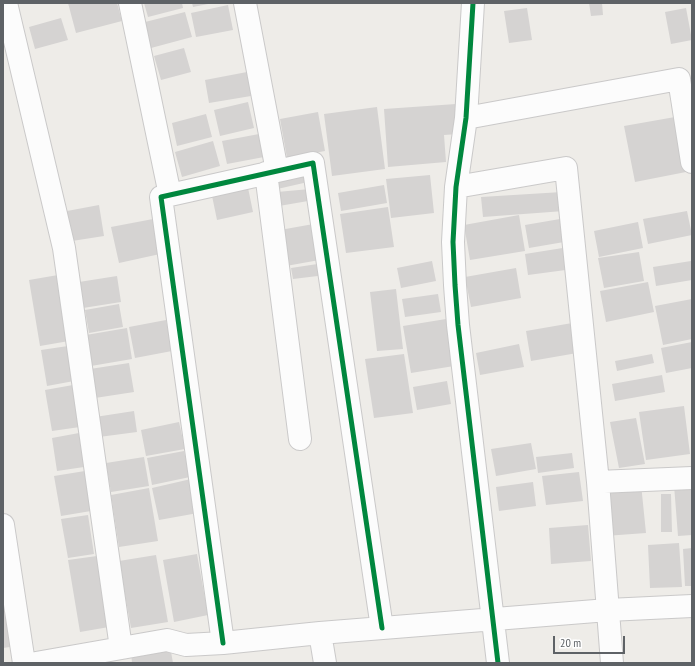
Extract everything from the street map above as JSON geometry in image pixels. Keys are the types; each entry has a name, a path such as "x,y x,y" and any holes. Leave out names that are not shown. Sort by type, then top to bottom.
{"street":[{"path":"6,3 64,248 121,648"},
{"path":"130,3 170,194"},
{"path":"245,3 272,172 300,439"},
{"path":"473,3 466,118 456,187 453,242 456,305 498,663"},
{"path":"466,118 679,80 692,162"},
{"path":"223,643 161,197 313,163 382,628"},
{"path":"456,187 566,168 598,482 612,663"},
{"path":"598,482 692,478"},
{"path":"3,525 24,663"},
{"path":"36,663 71,660 121,648 167,640 187,654 223,643 320,633 608,610 692,606"},
{"path":"320,633 325,663"}],"building":[{"path":"68,3 117,3 122,21 76,33"},
{"path":"144,3 182,3 183,8 148,17"},
{"path":"192,3 208,3 208,4 193,7"},
{"path":"589,3 602,3 603,15 591,16"},
{"path":"228,5 233,30 196,37 191,13"},
{"path":"527,8 532,40 509,43 504,11"},
{"path":"686,8 692,40 671,44 665,12"},
{"path":"185,12 192,37 151,48 145,22"},
{"path":"61,18 68,40 35,49 29,27"},
{"path":"184,48 191,72 161,80 154,56"},
{"path":"247,72 251,96 209,103 205,80"},
{"path":"248,102 254,128 220,136 214,110"},
{"path":"456,104 458,134 444,135 446,162 388,167 384,109"},
{"path":"377,107 385,169 332,176 324,114"},
{"path":"318,112 325,151 287,158 280,119"},
{"path":"206,114 212,137 177,146 172,123"},
{"path":"675,117 686,172 635,182 624,126"},
{"path":"259,134 264,157 227,164 222,141"},
{"path":"213,141 220,166 182,177 175,152"},
{"path":"311,171 308,182 273,190 270,175"},
{"path":"430,175 434,213 391,218 386,179"},
{"path":"247,183 253,212 217,220 211,191"},
{"path":"384,185 387,203 341,211 338,193"},
{"path":"310,189 308,201 279,206 277,192"},
{"path":"562,192 564,211 483,217 481,197"},
{"path":"99,205 104,236 72,241 67,211"},
{"path":"388,207 394,247 346,253 340,214"},
{"path":"687,211 692,235 648,244 643,219"},
{"path":"519,215 525,251 470,260 464,225"},
{"path":"153,219 160,254 119,263 111,227"},
{"path":"560,219 564,242 529,248 525,225"},
{"path":"638,222 643,248 599,257 594,231"},
{"path":"319,223 325,259 286,266 280,230"},
{"path":"569,247 573,269 528,275 525,254"},
{"path":"639,252 644,281 604,288 598,258"},
{"path":"432,261 436,281 401,288 397,268"},
{"path":"691,261 692,280 656,286 653,267"},
{"path":"324,263 326,275 293,279 291,268"},
{"path":"516,268 521,298 471,307 465,277"},
{"path":"58,275 69,341 40,346 29,280"},
{"path":"117,276 121,302 83,308 79,282"},
{"path":"648,282 654,312 606,322 600,291"},
{"path":"396,289 403,349 377,351 370,292"},
{"path":"438,294 441,312 405,317 402,299"},
{"path":"692,299 692,339 663,345 655,306"},
{"path":"119,304 123,327 89,333 85,310"},
{"path":"446,319 454,366 411,373 403,326"},
{"path":"166,320 172,351 135,358 129,327"},
{"path":"578,322 583,352 531,361 526,331"},
{"path":"127,328 132,359 91,366 86,335"},
{"path":"692,342 692,368 666,373 661,348"},
{"path":"519,344 524,367 480,375 476,353"},
{"path":"68,346 74,381 47,386 41,350"},
{"path":"404,354 413,413 374,418 365,359"},
{"path":"652,354 654,363 617,371 615,361"},
{"path":"129,363 134,392 95,398 90,369"},
{"path":"662,375 665,392 615,401 612,384"},
{"path":"447,381 451,404 417,410 413,387"},
{"path":"73,385 80,427 52,431 45,390"},
{"path":"684,406 690,454 646,460 639,412"},
{"path":"134,411 137,432 99,437 95,417"},
{"path":"636,418 645,464 619,468 610,422"},
{"path":"179,422 185,449 146,456 141,430"},
{"path":"79,433 84,467 57,471 52,438"},
{"path":"531,443 536,469 496,476 491,449"},
{"path":"184,451 190,477 152,485 147,458"},
{"path":"572,453 574,468 538,473 536,457"},
{"path":"144,457 149,486 111,492 106,463"},
{"path":"85,471 91,511 61,516 54,476"},
{"path":"579,472 583,501 546,505 542,476"},
{"path":"191,479 198,513 159,520 152,488"},
{"path":"533,482 536,506 499,511 496,487"},
{"path":"641,484 646,533 605,536 600,488"},
{"path":"692,484 692,535 678,536 674,485"},
{"path":"149,488 158,541 119,547 111,495"},
{"path":"661,494 671,494 672,532 661,532"},
{"path":"88,515 94,554 68,558 61,519"},
{"path":"588,525 591,561 551,564 549,528"},
{"path":"679,543 682,587 650,588 648,545"},
{"path":"692,548 692,586 685,586 683,549"},
{"path":"197,554 208,615 174,622 163,560"},
{"path":"156,555 168,622 131,628 119,561"},
{"path":"97,556 109,627 80,632 68,560"},
{"path":"11,610 17,646 3,648 3,611"},
{"path":"170,646 173,663 132,663 131,652"}],"cycle path":[{"path":"473,3 466,118 456,187 453,242 458,325 498,663"},
{"path":"223,643 161,197 313,163 382,628"}]}
